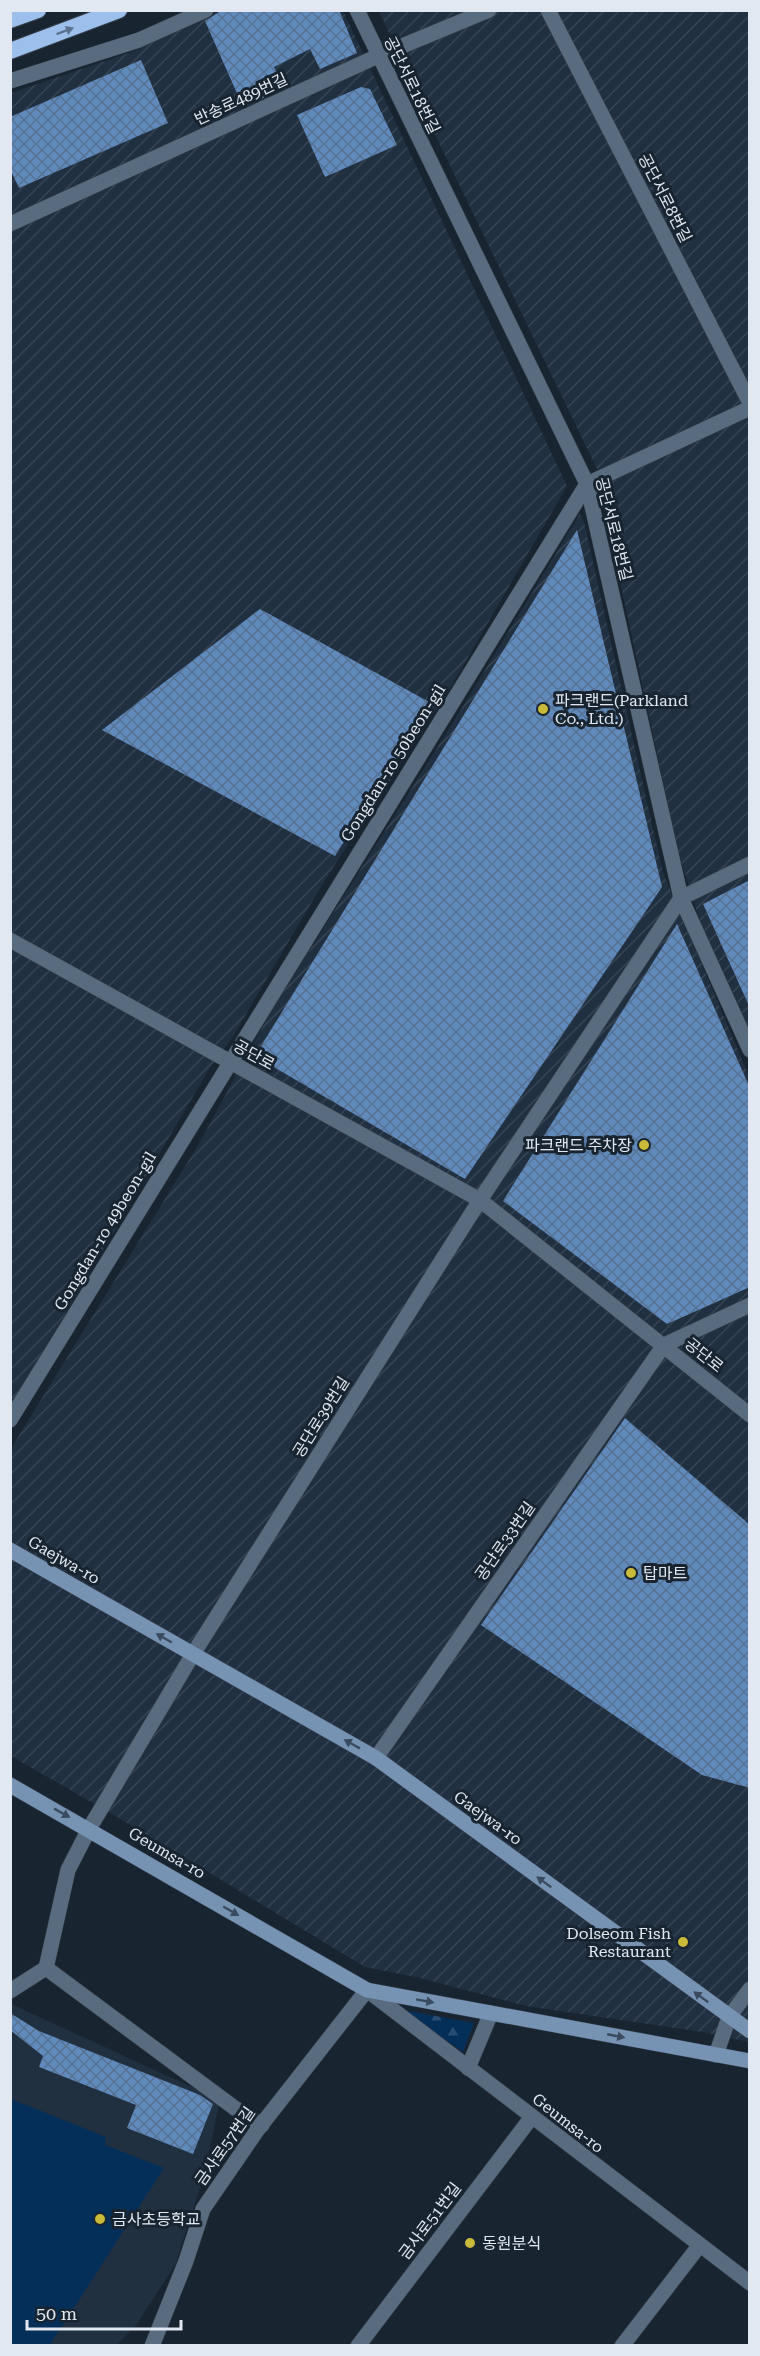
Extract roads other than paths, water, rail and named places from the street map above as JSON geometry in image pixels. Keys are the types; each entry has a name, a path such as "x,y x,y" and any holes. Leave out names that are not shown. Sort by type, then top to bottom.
{"highway":[{"path":"10,20 38,10"},
{"path":"10,51 119,10"}],"main road":[{"name":"Gaejwa-ro","path":"10,1550 376,1758 729,2018 750,2031"},
{"name":"Geumsa-ro","path":"10,1785 367,1990 750,2061"}],"street":[{"path":"10,81 139,40 206,10"},
{"name":"공단서로18번길","path":"357,10 587,484 681,898 750,1050"},
{"name":"반송로489번길","path":"10,224 378,56 489,10"},
{"name":"공단서로8번길","path":"548,10 750,403"},
{"path":"587,484 750,408"},
{"name":"Gongdan-ro 50beon-gil","path":"230,1062 587,484"},
{"path":"480,1200 681,898 750,864"},
{"name":"공단로","path":"10,940 480,1200 750,1415"},
{"name":"Gongdan-ro 49beon-gil","path":"10,1420 230,1062"},
{"name":"공단로39번길","path":"193,1654 480,1200"},
{"name":"공단로","path":"664,1345 750,1305"},
{"name":"공단로33번길","path":"376,1758 664,1345"},
{"path":"10,1990 46,1968 68,1870 89,1829 193,1654"},
{"path":"46,1968 236,2109 262,2125"},
{"path":"716,2055 729,2018 750,1989"},
{"name":"Geumsa-ro","path":"367,1990 531,2118 750,2283"},
{"name":"금사로57번길","path":"152,2346 186,2261 203,2209 262,2125 367,1990"},
{"path":"468,2068 491,2013"},
{"name":"금사로51번길","path":"358,2346 531,2118"},
{"path":"622,2346 699,2246"}],"place":[{"name":"파크랜드(Parkland Co., Ltd.)","path":"543,709"},
{"name":"파크랜드 주차장","path":"644,1145"},
{"name":"탑마트","path":"631,1573"},
{"name":"Dolseom Fish Restaurant","path":"683,1942"},
{"name":"금사초등학교","path":"100,2219"},
{"name":"동원분식","path":"470,2243"}]}
